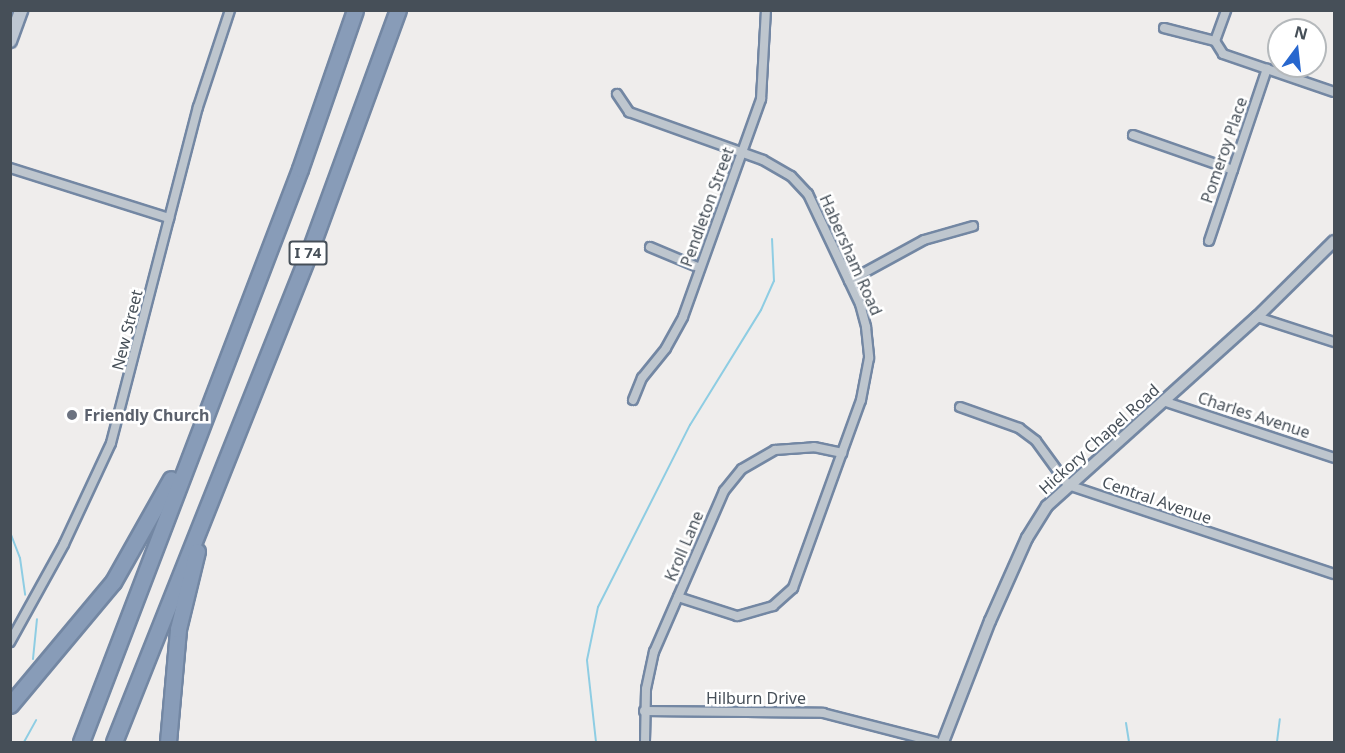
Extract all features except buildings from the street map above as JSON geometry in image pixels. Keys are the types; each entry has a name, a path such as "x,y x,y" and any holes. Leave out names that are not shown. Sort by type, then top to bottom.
{"highway":[{"path":"336,66 336,42 345,10"},
{"name":"I 74","path":"81,742 336,66 355,10"},
{"name":"I 74","path":"114,742 227,451 309,250 381,52 391,10"},
{"path":"381,52 398,10"},
{"path":"10,705 113,582 169,485 194,421 212,396"},
{"path":"168,742 178,629 198,550 225,478 227,451"}],"main road":[{"path":"10,41 21,10"}],"street":[{"name":"New Street","path":"10,642 64,544 111,443 198,108 230,10"},
{"name":"Pendleton Street","path":"633,400 642,378 672,338 700,268 761,99 766,10"},
{"path":"1215,41 1227,10"},
{"path":"1164,28 1215,41 1223,54 1267,69"},
{"name":"Pomeroy Place","path":"1209,241 1267,72"},
{"path":"1294,78 1335,92"},
{"name":"Habersham Road","path":"617,94 629,112 742,153 791,176 808,194 849,281 866,327 869,358 861,400 793,588 783,599 762,611 737,616 678,597"},
{"path":"1133,135 1233,170"},
{"path":"10,168 169,218"},
{"path":"849,281 924,240 973,226"},
{"name":"Hickory Chapel Road","path":"943,742 1027,538 1047,506 1257,317 1335,241"},
{"path":"650,247 700,268"},
{"path":"1257,317 1335,342"},
{"name":"Charles Avenue","path":"1163,400 1335,458"},
{"path":"960,407 1018,428 1036,441 1068,485"},
{"name":"Kroll Lane","path":"645,742 644,711 654,652 723,491 742,469 764,455 787,447 814,447 842,453"},
{"name":"Central Avenue","path":"1068,485 1335,574"},
{"name":"Hilburn Drive","path":"644,711 823,714 936,742"}],"waterway":[{"path":"596,742 587,660 598,607 690,425 761,310 774,281 772,239"},
{"path":"10,532 20,558 25,595"},
{"path":"33,659 37,619"},
{"path":"1277,742 1280,719"},
{"path":"24,742 36,720"},
{"path":"1126,723 1129,742"}],"place":[{"name":"Friendly Church","path":"72,415"}]}
